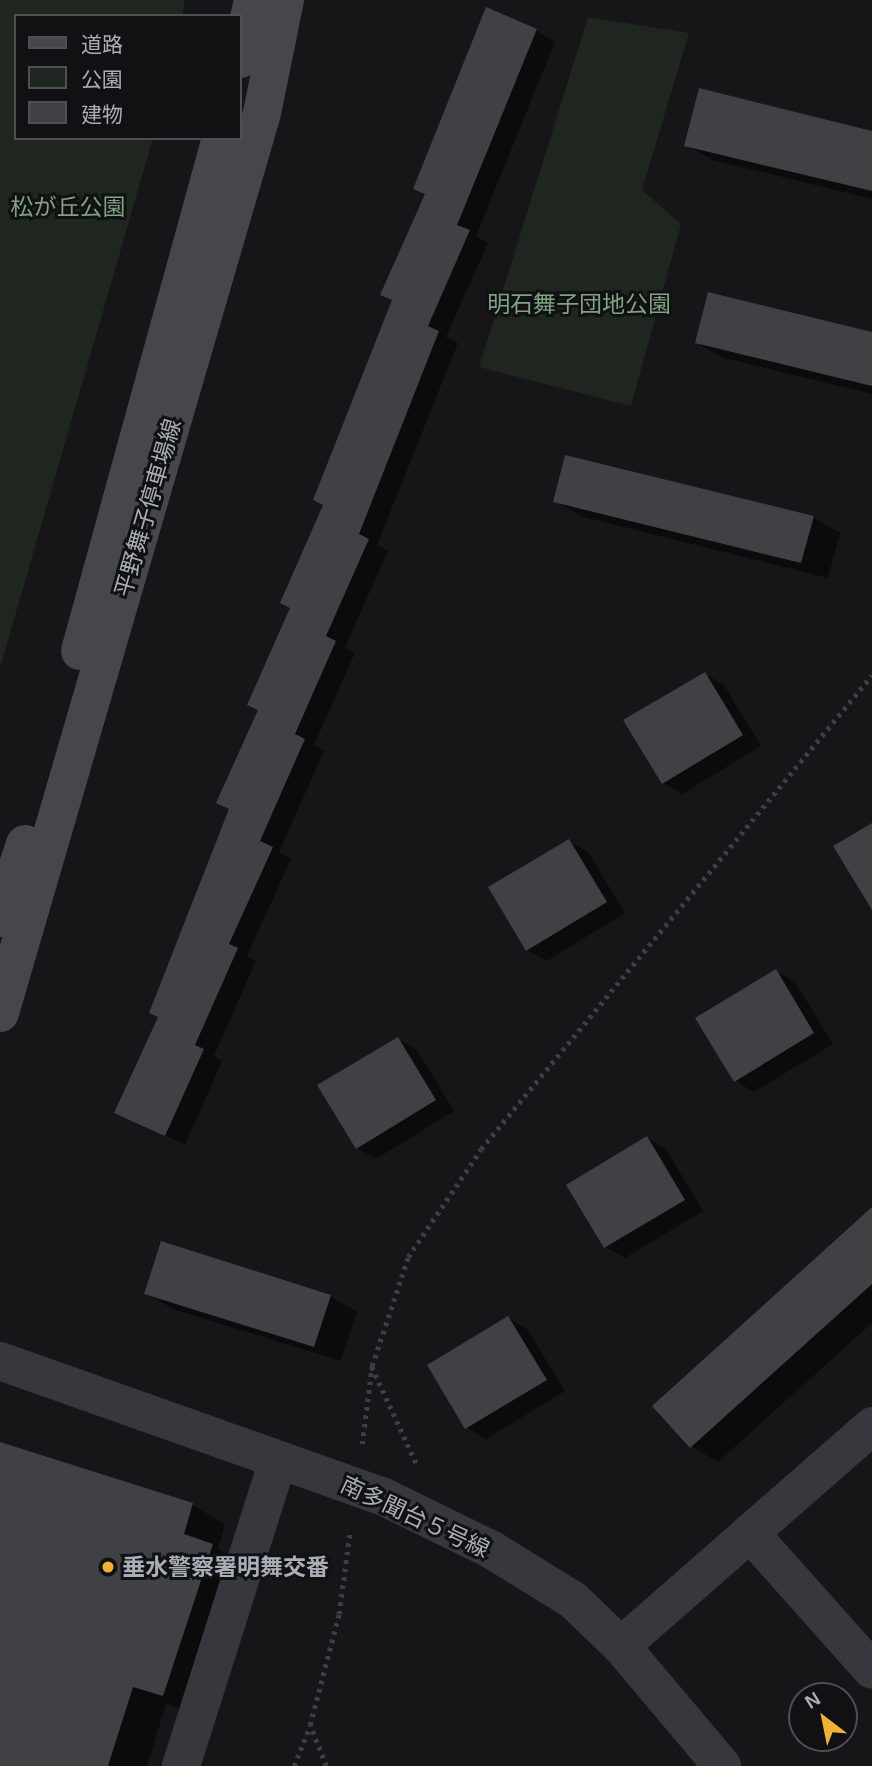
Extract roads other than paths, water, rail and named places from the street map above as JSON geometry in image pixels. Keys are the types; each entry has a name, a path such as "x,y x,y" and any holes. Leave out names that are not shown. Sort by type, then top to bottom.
{"main road":[{"path":"242,50 253,0"},
{"name":"平野舞子停車場線","path":"0,1013 262,113 285,0"},
{"name":"平野舞子停車場線","path":"0,918 220,140"}],"street":[{"name":"南多聞台５号線","path":"0,1361 383,1497 492,1550 573,1601 621,1646 722,1766"},
{"path":"621,1646 872,1426"},
{"path":"181,1766 278,1460"},
{"path":"750,1533 872,1670"}],"place":[{"name":"垂水警察署明舞交番","path":"108,1567"}],"park label":[{"name":"松が丘公園","path":"68,207"},
{"name":"明石舞子団地公園","path":"579,304"}]}
